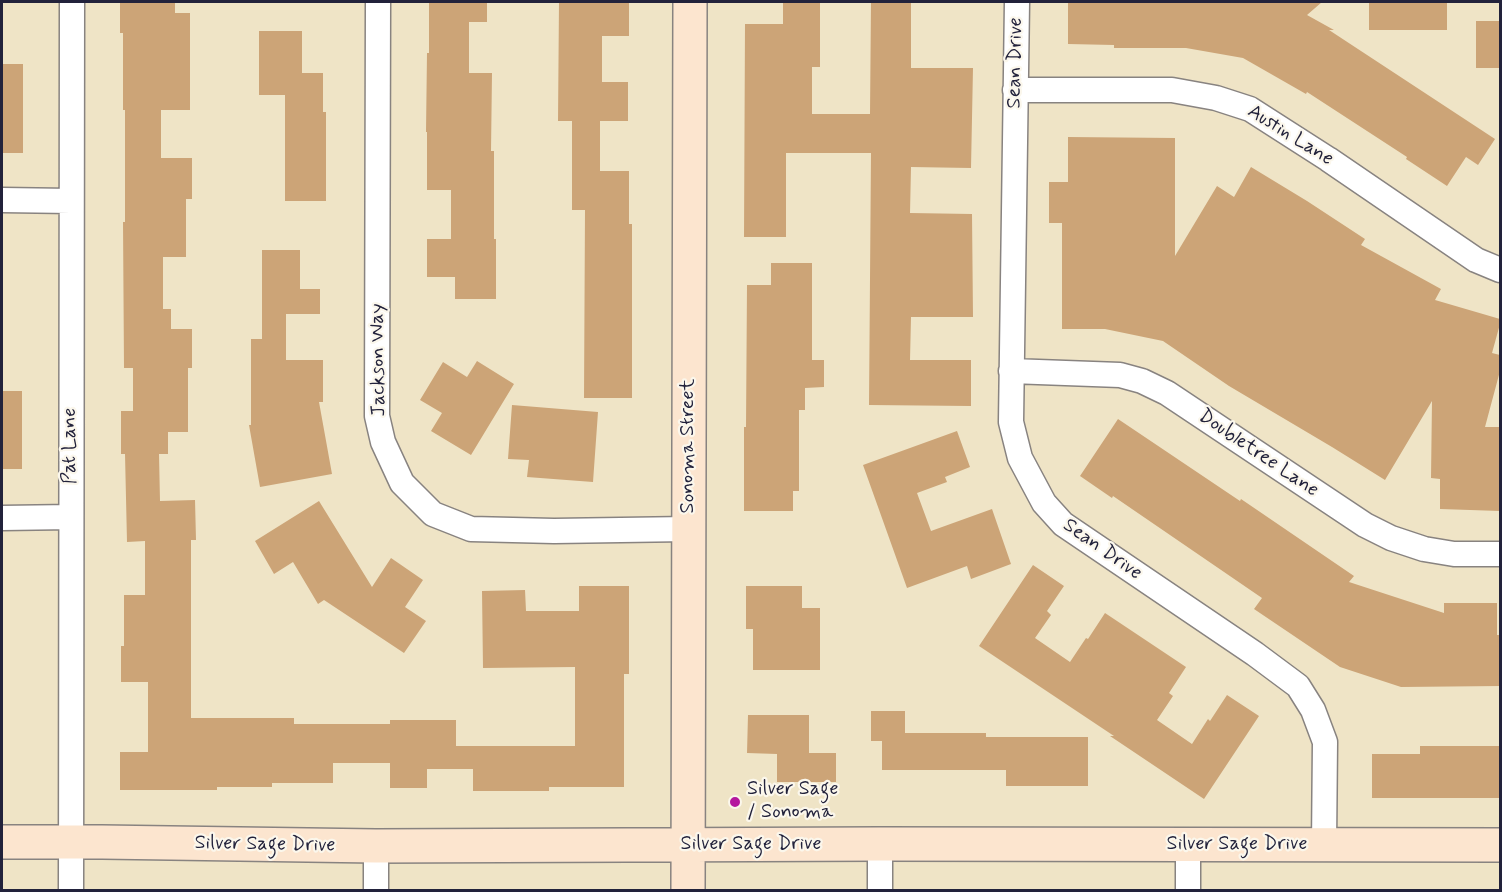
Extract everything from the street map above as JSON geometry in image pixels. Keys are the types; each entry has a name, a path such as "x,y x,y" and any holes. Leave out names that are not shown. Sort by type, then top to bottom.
{"street":[{"name":"Pat Lane","path":"71,891 72,2"},
{"name":"Jackson Way","path":"378,2 377,416 383,442 402,483 433,514 471,530 688,529"},
{"name":"Sonoma Street","path":"688,891 690,2"},
{"name":"Sean Drive","path":"1017,2 1011,422 1020,458 1044,503 1063,524 1255,654 1298,686 1313,710 1325,742 1324,845"},
{"name":"Austin Lane","path":"1016,90 1172,90 1216,98 1250,109 1476,260 1500,270"},
{"path":"2,200 71,201"},
{"name":"Doubletree Lane","path":"1011,372 1120,375 1142,381 1167,393 1365,525 1391,538 1424,549 1454,554 1500,554"},
{"path":"2,518 71,517"},
{"name":"Silver Sage Drive","path":"2,842 376,846 1500,845"},
{"path":"880,844 880,891"},
{"path":"1188,845 1188,891"},
{"path":"376,846 376,891"}],"building":[{"path":"120,2 175,2 175,13 190,13 190,110 161,110 161,158 192,158 192,199 186,199 186,257 163,257 163,309 171,309 171,329 192,329 192,368 188,368 188,432 168,432 168,454 159,454 160,501 195,500 196,540 191,540 191,718 294,718 294,724 390,724 390,720 456,720 456,746 575,746 575,667 483,668 482,591 525,590 526,611 579,611 579,586 629,586 629,674 624,674 624,787 549,787 549,791 473,791 473,769 427,769 427,788 390,788 390,763 333,763 333,783 272,783 272,787 217,787 217,790 120,790 120,752 148,752 148,682 121,682 124,595 145,595 145,541 127,542 125,454 121,454 121,411 133,411 133,368 124,368 125,110 123,110 123,33 120,33"},
{"path":"429,2 487,2 487,22 469,22 469,73 492,73 491,151 494,151 496,299 455,299 455,277 427,277 427,239 451,239 451,190 427,190"},
{"path":"559,2 629,2 629,36 602,36 602,82 628,82 628,121 600,121 600,171 629,171 629,224 632,224 632,398 584,398 585,210 572,210 572,121 558,121"},
{"path":"783,2 820,2 820,67 812,67 812,114 870,114 871,2 911,2 911,68 973,68 971,168 911,167 910,213 972,214 973,317 911,317 910,360 971,360 971,406 869,405 871,153 786,153 786,237 744,237 745,24 783,24"},
{"path":"1068,2 1322,2 1307,15 1334,30 1329,30 1495,139 1478,165 1466,157 1447,186 1307,92 1306,94 1243,58 1186,48 1114,48 1114,45 1068,44"},
{"path":"1369,2 1447,2 1447,30 1369,30"},
{"path":"1476,21 1500,21 1500,68 1476,68"},
{"path":"259,31 302,31 302,73 323,73 323,112 326,112 326,201 285,201 285,95 259,95"},
{"path":"2,64 23,64 23,153 2,153"},
{"path":"1068,137 1175,138 1175,256 1217,186 1234,197 1251,167 1365,239 1361,245 1441,289 1435,300 1500,319 1492,353 1500,355 1500,371 1485,427 1500,427 1500,511 1440,509 1440,479 1431,478 1432,401 1385,480 1229,386 1163,341 1105,329 1062,329 1062,223 1049,223 1049,182 1068,182"},
{"path":"262,250 300,250 300,289 320,289 320,314 286,314 286,360 323,360 323,402 319,402 332,474 260,487 249,425 251,425 251,339 262,339"},
{"path":"771,263 812,263 812,360 824,360 824,387 805,388 805,410 799,410 799,491 793,491 793,511 744,511 747,285 771,285"},
{"path":"477,361 514,384 471,455 431,431 442,413 420,400 443,362 467,377"},
{"path":"2,391 22,391 22,469 2,469"},
{"path":"512,405 598,412 593,482 527,477 529,460 508,459"},
{"path":"1118,419 1354,576 1349,582 1444,613 1444,603 1497,603 1497,635 1500,635 1500,686 1401,687 1340,667 1254,609 1262,598 1080,476"},
{"path":"957,431 970,467 945,477 947,482 917,493 931,531 992,509 1011,564 971,579 967,566 907,588 863,465"},
{"path":"319,501 372,587 391,558 423,580 405,607 426,621 404,653 324,600 318,604 293,562 274,574 255,541"},
{"path":"1033,565 1064,586 1047,611 1051,615 1035,638 1070,662 1105,613 1186,667 1169,693 1173,696 1157,720 1192,744 1227,695 1259,716 1204,799 979,646"},
{"path":"746,586 802,586 802,608 820,608 820,670 753,670 753,629 746,629"},
{"path":"871,711 905,711 905,733 986,733 986,737 1088,737 1088,786 1006,786 1006,770 882,770 882,741 871,741"},
{"path":"748,715 809,715 809,753 836,753 836,782 777,782 777,754 747,753"},
{"path":"1420,746 1500,746 1500,798 1372,798 1372,754 1420,754"}],"place":[{"name":"Silver Sage / Sonoma","path":"735,802"}]}
